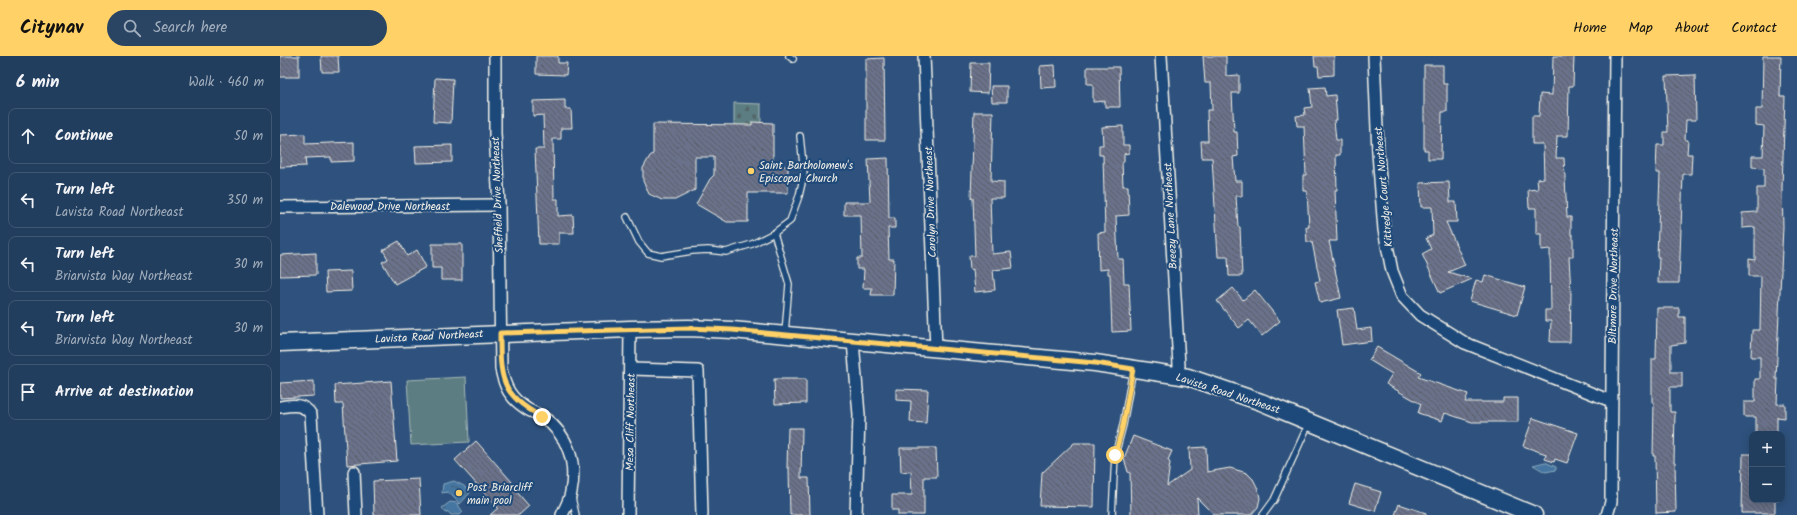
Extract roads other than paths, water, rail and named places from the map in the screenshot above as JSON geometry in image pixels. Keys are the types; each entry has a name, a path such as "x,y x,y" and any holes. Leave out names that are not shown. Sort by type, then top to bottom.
{"main road":[{"name":"Lavista Road Northeast","path":"280,343 500,333 689,328 785,335 1095,363 1178,375 1261,402 1534,515"}],"street":[{"name":"Sheffield Drive Northeast","path":"494,56 495,134 499,205 501,369 505,387 514,399 542,417 557,430 567,444 572,464 571,493"},
{"name":"Carolyn Drive Northeast","path":"924,56 936,349"},
{"name":"Breezy Lane Northeast","path":"1161,56 1179,365 1178,375"},
{"name":"Kittredge Court Northeast","path":"1374,56 1378,153 1384,230 1392,272 1402,296 1420,315 1465,343 1611,400"},
{"name":"Biltmore Drive Northeast","path":"1607,515 1611,494 1615,56"},
{"name":"Dalewood Drive Northeast","path":"280,206 499,205"},
{"name":"Mesa Cliff Northeast","path":"628,515 631,369 630,329"},
{"path":"853,341 859,415 856,515"},
{"path":"631,369 698,371 702,515"},
{"path":"280,407 299,405 307,408 312,415 317,515"},
{"path":"354,472 356,515"},
{"path":"562,515 571,493"}],"lane":[{"path":"627,217 639,242 648,253 661,256 708,250 726,252 747,246 774,233 790,221 799,196 804,174 800,136"},
{"path":"774,233 789,284 785,335"},
{"path":"1112,515 1115,455 1123,425 1133,369"},
{"path":"1263,515 1274,500 1310,421"},
{"path":"571,493 576,515"}],"water":[{"path":"1545,462 1556,467 1556,470 1545,472 1533,465"},
{"name":"Post Briarcliff main pool","path":"454,481 464,486 470,493 460,504 448,492 442,493 443,484"},
{"name":"Post Briarcliff main pool","path":"450,502 457,503 463,512 460,515 451,515 447,511 446,513 442,508"}],"place":[{"name":"Saint Bartholomew's Episcopal Church","path":"751,171"},
{"name":"Post Briarcliff main pool","path":"459,493"}]}
